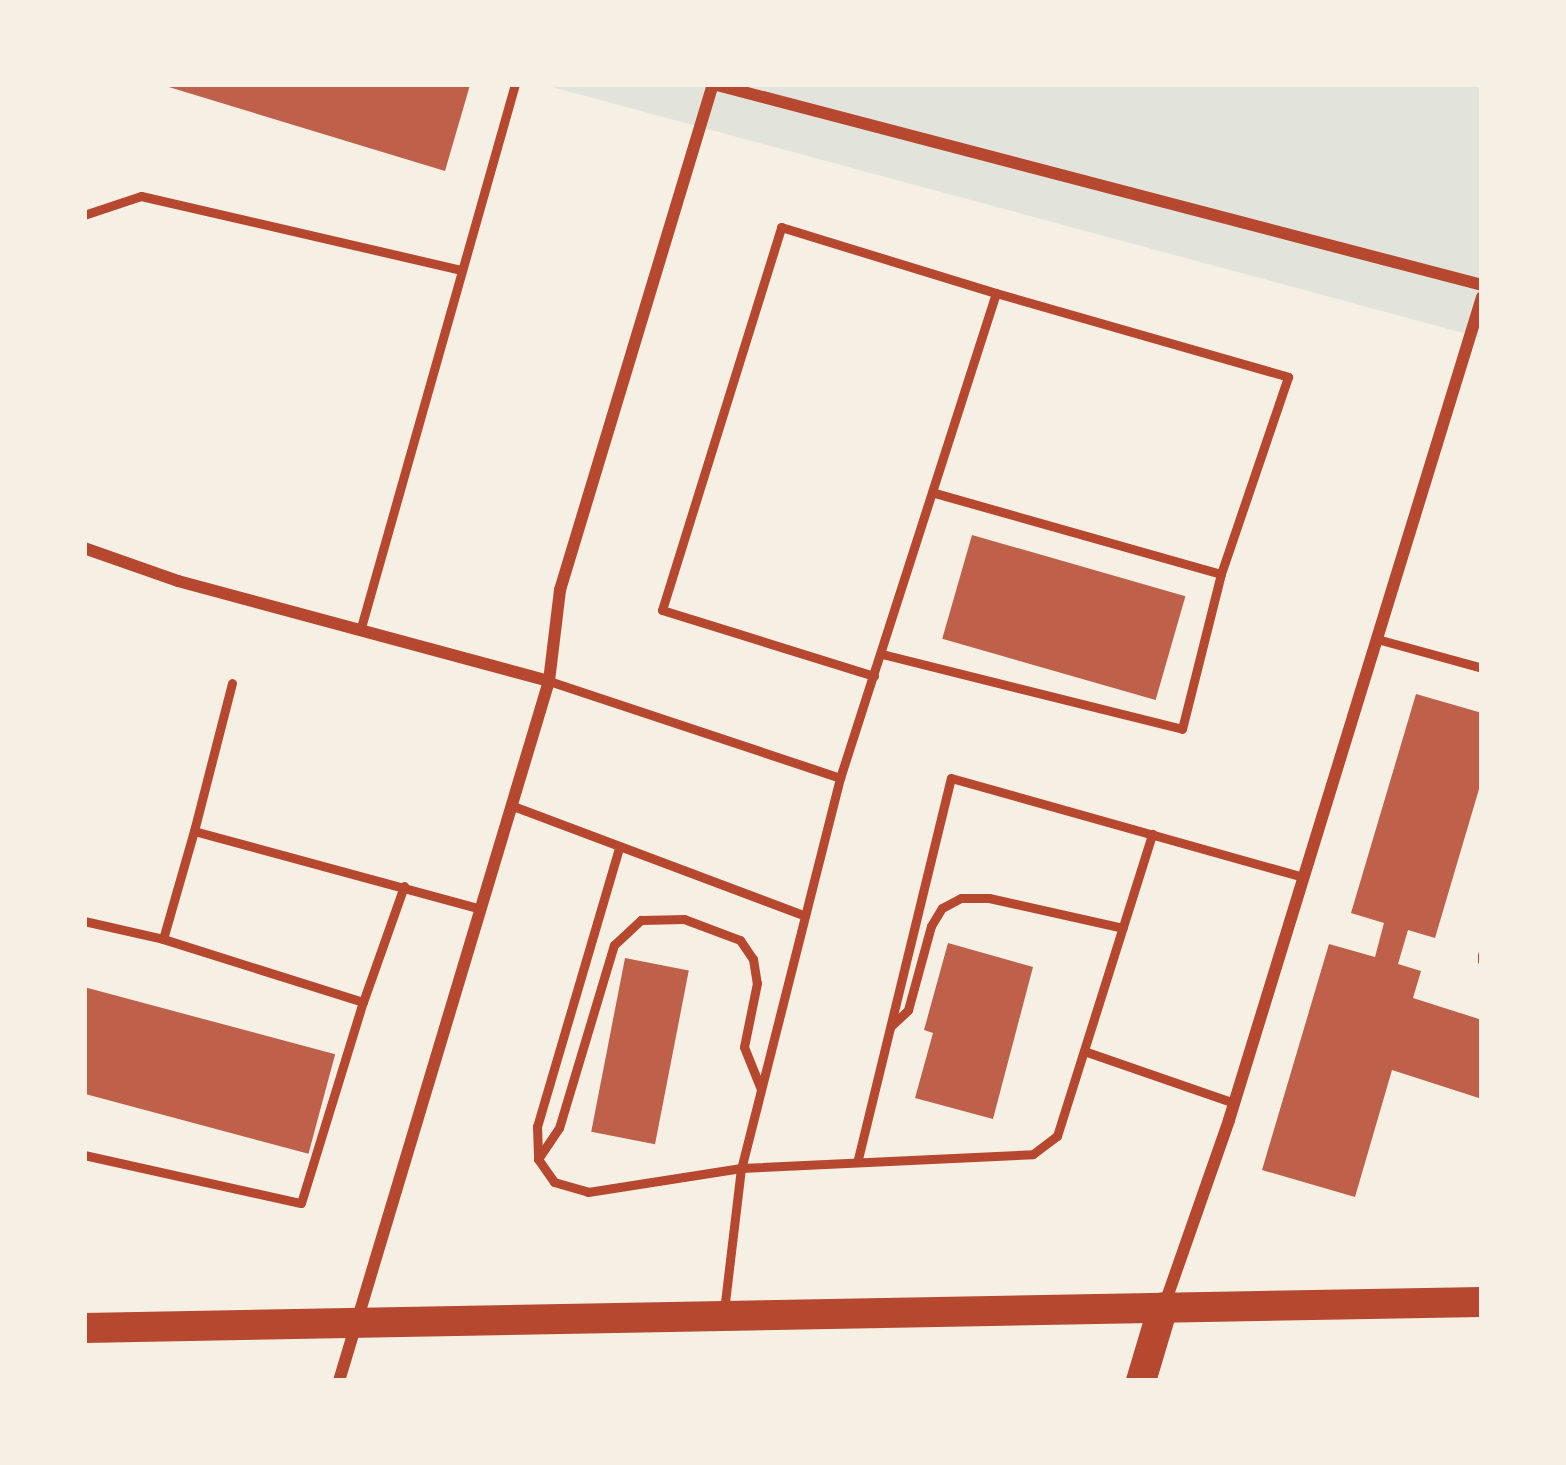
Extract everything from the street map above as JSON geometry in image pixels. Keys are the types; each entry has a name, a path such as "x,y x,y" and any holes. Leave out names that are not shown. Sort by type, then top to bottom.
{"main road":[{"path":"84,1328 1482,1302"},
{"path":"1141,1381 1163,1307"}],"street":[{"path":"339,1381 549,681 560,590 713,84 1482,285"},
{"path":"1163,1307 1234,1103 1482,297"},
{"path":"84,548 178,580 549,681"}],"lane":[{"path":"360,631 515,84"},
{"path":"84,215 141,196 461,270"},
{"path":"874,676 662,610 781,227 1288,377 1221,574 1182,729 881,654"},
{"path":"724,1317 741,1168 840,778 996,293"},
{"path":"935,494 1221,574"},
{"path":"1377,639 1482,668"},
{"path":"549,681 840,778"},
{"path":"163,939 232,682"},
{"path":"858,1159 951,778 1304,877"},
{"path":"512,806 805,916"},
{"path":"194,831 481,908"},
{"path":"619,848 537,1126 538,1159 554,1182 588,1192 741,1168 1033,1154 1057,1136 1152,835"},
{"path":"84,1154 301,1203 404,886"},
{"path":"891,1026 908,1010 931,926 942,908 962,898 989,898 1123,928"},
{"path":"538,1159 559,1128 614,945 641,920 684,919 740,940 753,959 757,983 744,1047 761,1089"},
{"path":"84,921 163,939 364,1002"},
{"path":"1084,1051 1234,1103"}],"shaded area":[{"path":"541,84 1482,84 1482,338"}],"building":[{"path":"159,84 467,84 470,85 445,171"},
{"path":"972,535 1185,596 1156,700 942,639"},
{"path":"1416,694 1482,713 1482,779 1435,938 1408,930 1398,964 1421,971 1413,998 1482,1020 1482,1099 1392,1070 1355,1197 1262,1170 1329,944 1375,957 1384,923 1351,913"},
{"path":"948,943 1033,967 993,1119 915,1098 933,1033 924,1030"},
{"path":"625,958 689,970 655,1144 591,1132"},
{"path":"84,987 335,1054 308,1154 84,1094"}]}
